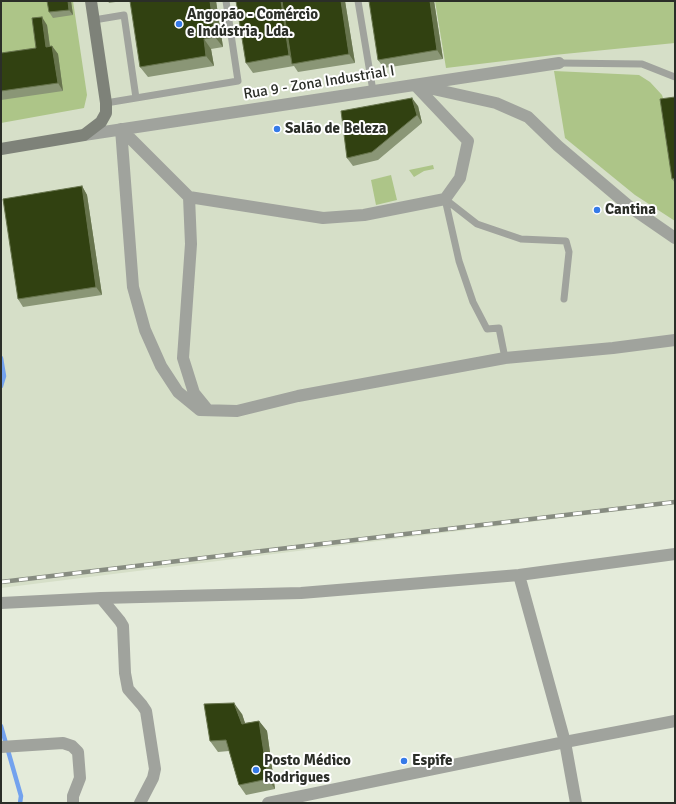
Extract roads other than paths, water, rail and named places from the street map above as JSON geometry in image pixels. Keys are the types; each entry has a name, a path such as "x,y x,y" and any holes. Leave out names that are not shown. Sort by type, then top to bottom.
{"street":[{"path":"1,149 84,135 101,122 106,113 106,103 91,1"},
{"name":"Rua 9 - Zona Industrial I","path":"84,135 559,63"},
{"path":"121,129 189,197 323,218 364,215 445,199 460,178 468,141 415,85"},
{"path":"415,85 496,103 528,117 558,146 630,207 675,238"},
{"path":"121,129 133,286 145,330 161,366 178,392 200,410 237,411 298,396 505,358 613,348 675,340"},
{"path":"189,197 191,244 183,358 194,393 208,411"},
{"path":"1,604 101,598 301,593 519,575 675,554"},
{"path":"519,575 565,742 576,803"},
{"path":"101,598 120,620 123,626 125,672 128,689 142,704 146,711 155,769 153,778 140,803"},
{"path":"268,803 675,721"},
{"path":"1,747 63,743 72,746 78,752 80,778 73,796 73,803"}],"lane":[{"path":"106,103 238,81 226,1"},
{"path":"358,1 373,91"},
{"path":"94,20 124,15 136,98"},
{"path":"559,63 642,64 675,77"},
{"path":"445,199 477,224 521,239 566,241 569,252 564,299"},
{"path":"445,199 459,261 472,302 487,328 499,328 505,358"}],"waterway":[{"path":"1,358 4,376 1,386"},
{"path":"1,726 21,796 20,803"}],"railway":[{"path":"1,582 675,502"}],"place":[{"name":"Angopão - Comércio e Indústria, Lda.","path":"179,24"},
{"name":"Salão de Beleza","path":"277,129"},
{"name":"Cantina","path":"597,210"},
{"name":"Espife","path":"404,761"},
{"name":"Posto Médico Rodrigues","path":"256,770"}]}
